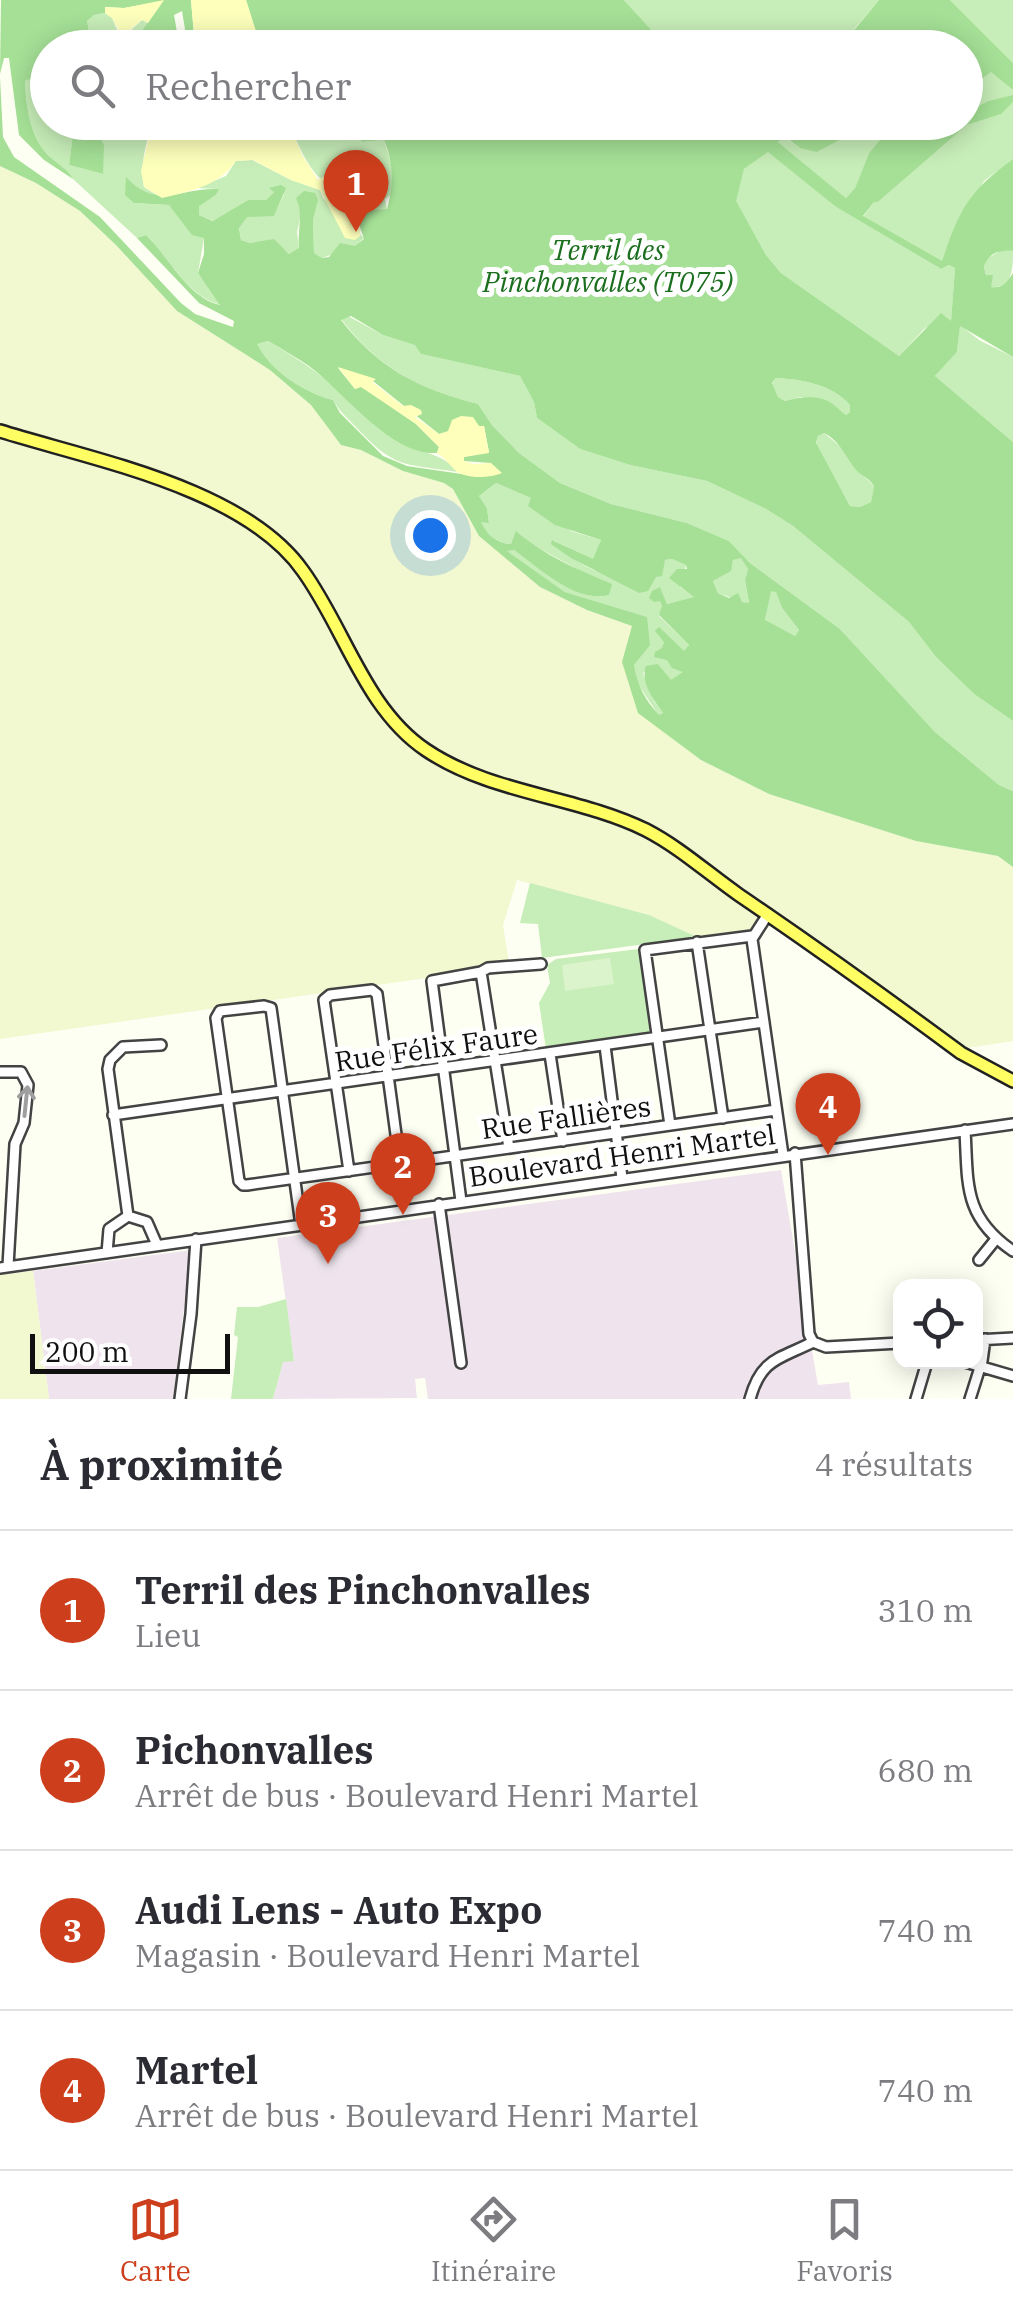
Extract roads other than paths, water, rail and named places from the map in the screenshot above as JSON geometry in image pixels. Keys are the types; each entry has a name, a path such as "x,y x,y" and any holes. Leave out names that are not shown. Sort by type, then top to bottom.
{"main road":[{"path":"0,430 176,485 245,518 275,539 301,567 378,700 416,743 464,770 647,831 961,1053 1013,1080"}],"street":[{"path":"768,914 752,936 783,1155"},
{"path":"670,1126 645,950 752,936"},
{"path":"697,942 723,1118"},
{"path":"461,1202 432,981 488,968 541,964"},
{"path":"481,972 509,1148"},
{"path":"349,1171 324,1000 372,990 377,994 400,1164"},
{"path":"228,1100 217,1015 272,1008 301,1225"},
{"name":"Rue Félix Faure","path":"114,1115 764,1022"},
{"path":"128,1216 108,1068 110,1060 123,1047 161,1045"},
{"path":"605,1046 622,1178"},
{"path":"550,1054 563,1141"},
{"path":"0,1072 21,1072 28,1085 24,1122 15,1144 4,1267"},
{"name":"Rue Fallières","path":"228,1100 239,1181 243,1185 776,1110"},
{"name":"Boulevard Henri Martel","path":"4,1267 1013,1124"},
{"path":"965,1130 969,1201 996,1239 1013,1251"},
{"path":"796,1153 809,1334 813,1342 826,1347 893,1343"},
{"path":"439,1204 461,1363"},
{"path":"128,1216 147,1222 157,1245"},
{"path":"107,1253 110,1229 128,1216"},
{"path":"180,1399 196,1238"},
{"path":"979,1260 996,1239"},
{"path":"983,1339 1013,1338"},
{"path":"750,1399 756,1380 772,1360 813,1342"},
{"path":"983,1367 1013,1376"},
{"path":"916,1399 925,1369"},
{"path":"970,1399 978,1369"}],"place":[{"name":"Terril des Pinchonvalles","path":"356,232"},
{"name":"Martel","path":"828,1155"},
{"name":"Pichonvalles","path":"403,1215"},
{"name":"Audi Lens - Auto Expo","path":"328,1264"}],"park label":[{"name":"Terril des Pinchonvalles (T075)","path":"608,265"}]}
